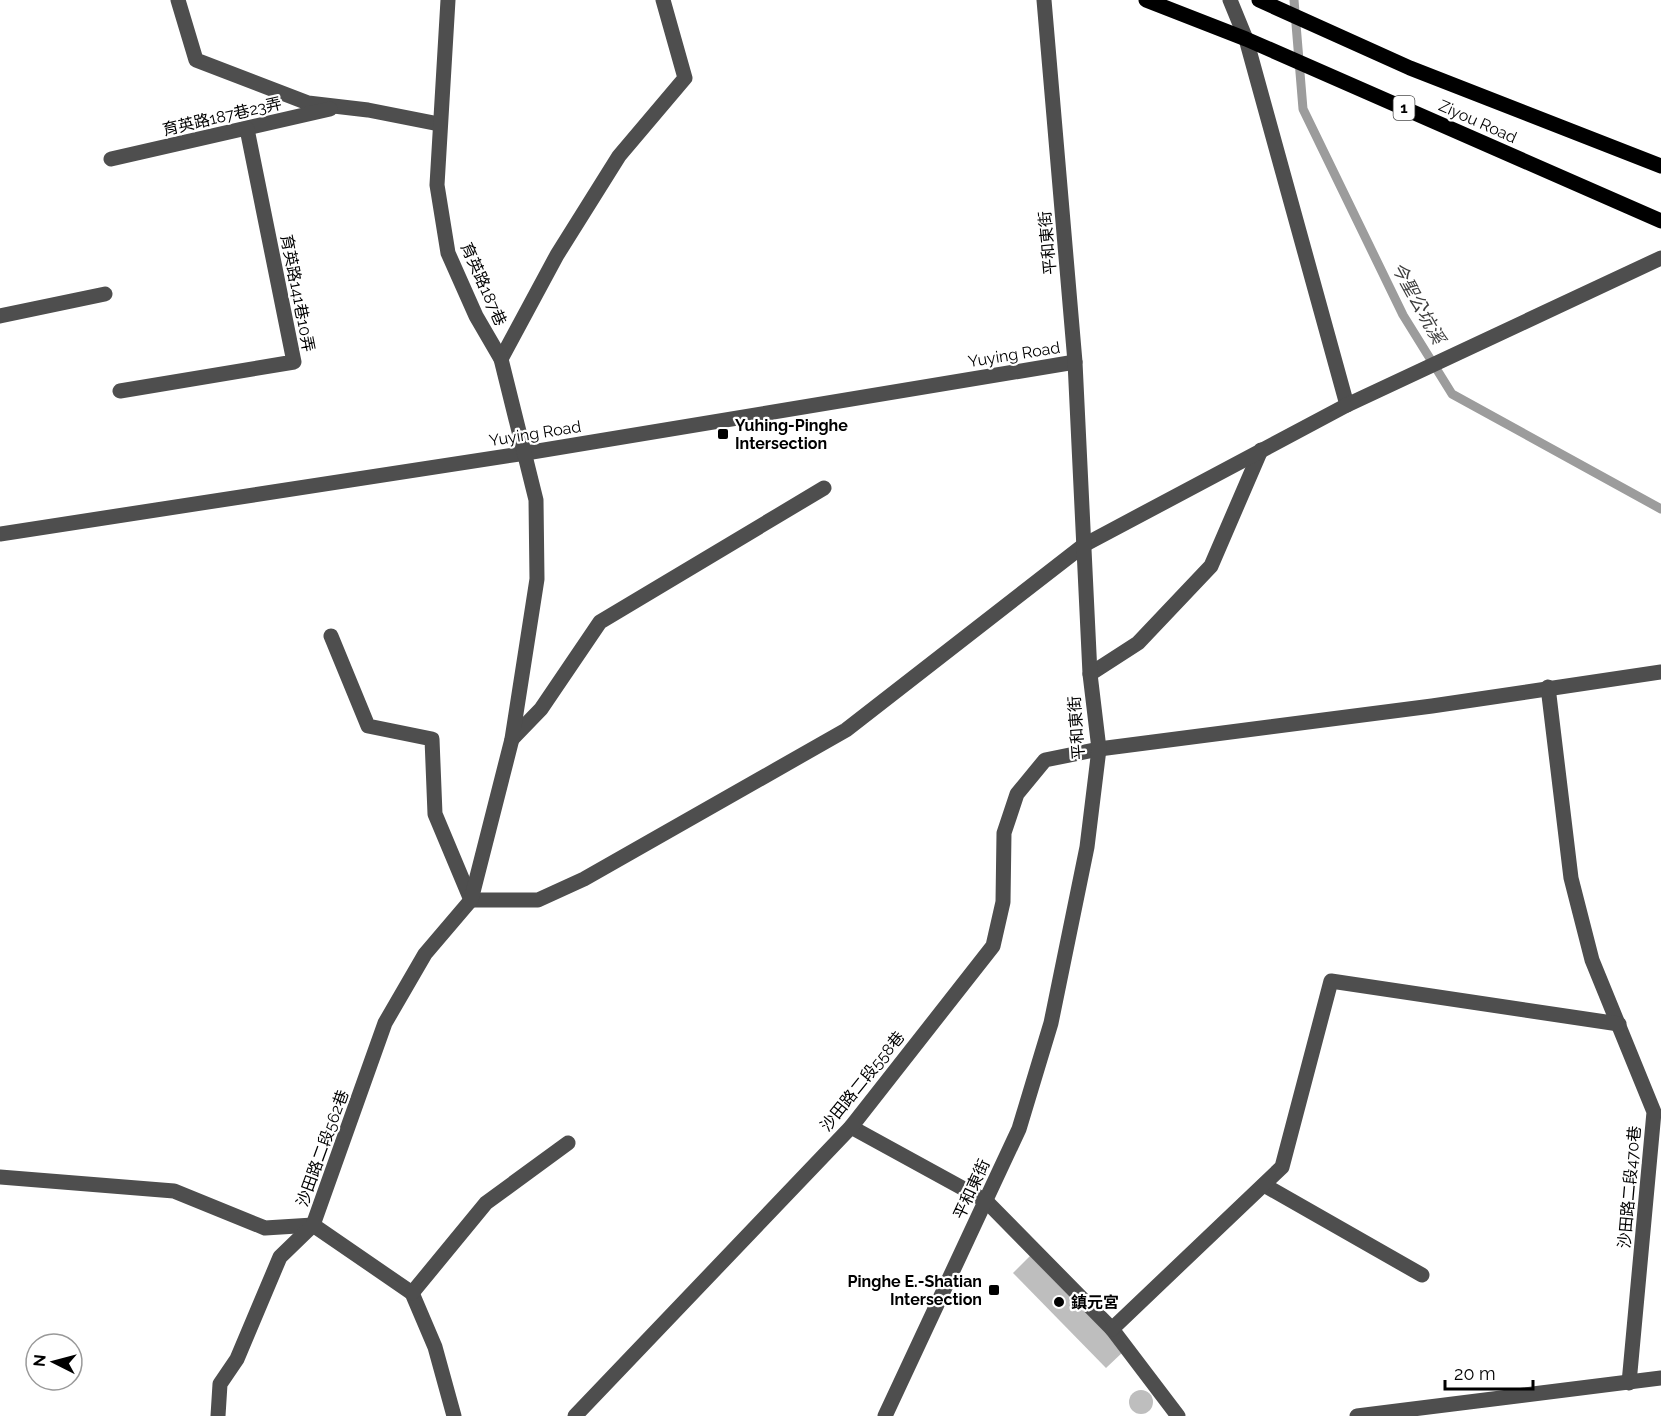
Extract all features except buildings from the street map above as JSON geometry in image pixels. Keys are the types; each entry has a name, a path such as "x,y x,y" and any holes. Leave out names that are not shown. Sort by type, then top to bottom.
{"main road":[{"name":"Ziyou Road","path":"1146,0 1246,39 1661,221"},
{"name":"Ziyou Road","path":"1259,0 1410,68 1661,166"}],"street":[{"name":"育英路187巷23弄","path":"178,0 196,60 308,103 439,124"},
{"name":"育英路187巷","path":"448,0 437,185 448,253 476,316 501,359 536,500 537,579 512,739 471,900"},
{"path":"501,359 557,255 619,156 685,78 663,0"},
{"name":"平和東街","path":"885,1416 1019,1129 1051,1023 1087,847 1099,749 1090,674 1075,362 1044,0"},
{"path":"1230,0 1246,39 1347,405"},
{"name":"育英路187巷23弄","path":"111,159 342,107"},
{"name":"育英路141巷10弄","path":"120,391 294,362 247,129"},
{"path":"331,636 368,726 432,739 435,814 471,900 537,900 584,879 846,730 1084,545 1347,405 1661,258"},
{"path":"0,316 105,294"},
{"name":"Yuying Road","path":"0,534 525,453 1075,362"},
{"path":"1090,674 1138,643 1211,566 1261,450"},
{"path":"512,739 541,709 600,622 824,488"},
{"name":"沙田路二段558巷","path":"575,1416 851,1127 993,946 1003,902 1004,833 1017,794 1045,760 1099,749 1432,706 1661,672"},
{"name":"沙田路二段470巷","path":"1548,687 1571,878 1592,960 1619,1023 1654,1090 1654,1112 1629,1383"},
{"name":"沙田路二段562巷","path":"412,1293 313,1226 385,1023 425,954 471,900"},
{"path":"1112,1329 1282,1167 1331,981 1619,1023"},
{"path":"851,1127 986,1200 1112,1329 1178,1416"},
{"path":"454,1416 435,1347 412,1293 486,1203 568,1143"},
{"path":"0,1177 174,1191 266,1228 313,1226"},
{"path":"1264,1185 1422,1275"},
{"path":"218,1416 220,1384 237,1359 280,1257 313,1226"},
{"path":"1357,1416 1661,1378"}],"waterway":[{"name":"今聖公坑溪","path":"1294,0 1303,109 1403,315 1452,394 1661,509"}],"place":[{"name":"Yuhing-Pinghe Intersection","path":"723,434"},
{"name":"Pinghe E.-Shatian Intersection","path":"994,1290"},
{"name":"鎮元宮","path":"1059,1302"}]}
